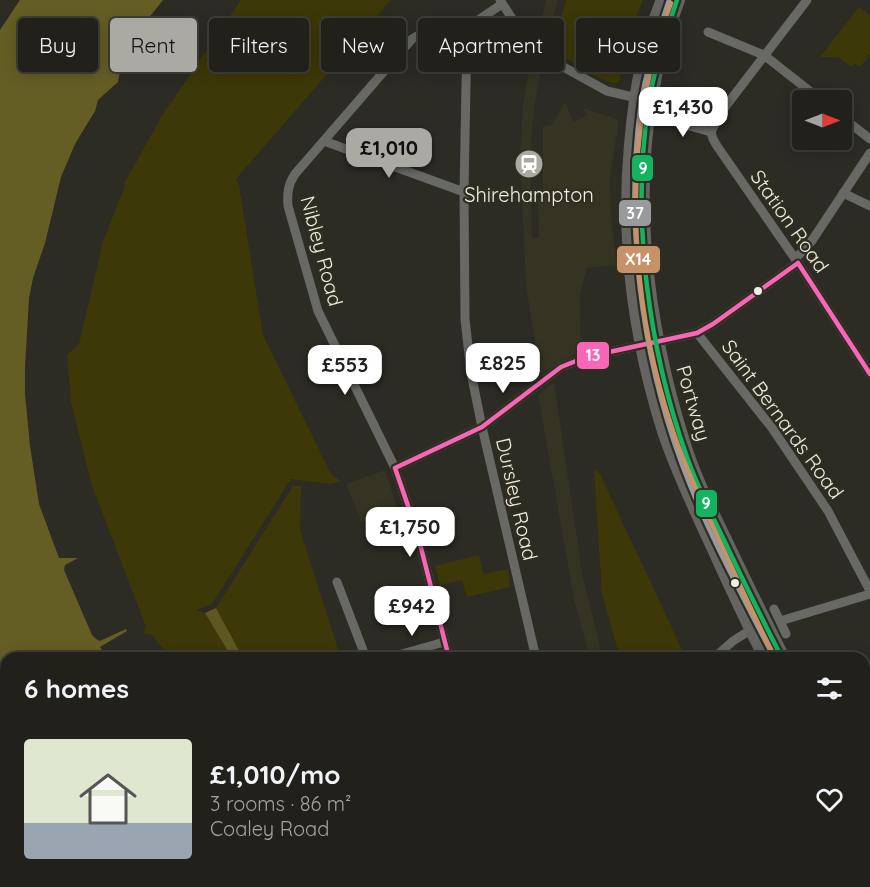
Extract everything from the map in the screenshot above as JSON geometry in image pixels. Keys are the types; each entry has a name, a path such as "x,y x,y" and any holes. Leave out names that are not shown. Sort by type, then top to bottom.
{"highway":[{"name":"Portway","path":"664,0 644,57 636,98 630,170 629,239 665,431 684,482 763,652"},
{"name":"Portway","path":"677,0 651,82 642,169 643,257 649,343 683,446 707,505 779,652"}],"street":[{"path":"661,118 711,132 718,115 807,0"},
{"path":"480,18 501,2 531,48 538,53 608,91 624,97 636,98"},
{"path":"708,32 764,55 808,90"},
{"name":"Nibley Road","path":"418,35 412,39 289,184 288,206 318,311 395,468 417,532 446,652"},
{"name":"Dursley Road","path":"466,72 465,319 471,373 535,652"},
{"path":"852,125 870,139"},
{"name":"Station Road","path":"711,132 712,139 797,261 870,374"},
{"path":"324,141 464,192"},
{"path":"395,468 482,427 561,367 586,357 697,333 713,324 797,261 870,153"},
{"path":"843,193 870,206"},
{"name":"Saint Bernards Road","path":"697,333 772,428 810,483 828,511 870,593"},
{"path":"337,582 364,652"},
{"path":"780,621 870,593"},
{"path":"774,609 786,634"},
{"path":"721,652 752,629"},
{"path":"409,652 444,642"}],"shaded area":[{"path":"20,0 163,0 149,18 110,18 110,72 120,72 118,82 98,100 95,111 75,144 61,177 29,298 25,367 30,446 39,504 59,558 78,558 65,565 64,570 92,635 100,641 126,629 127,631 100,647 103,652 0,652 0,30"},
{"path":"241,0 391,0 375,18 321,18 321,72 329,72 236,179 239,185 263,335 331,474 341,481 330,484 291,479 212,604 196,610 205,613 228,652 165,652 152,635 145,633 146,627 91,483 71,403 67,355 79,344 103,241 124,184 161,117 192,72 197,72 197,64 209,47 209,72 309,72 309,18 229,18"},
{"path":"546,0 558,0 553,18 541,18"},
{"path":"566,0 643,0 636,18 576,18 576,65 564,57 564,18 561,18"},
{"path":"859,7 870,16 870,54 860,67 854,63 852,67 838,57 820,57"},
{"path":"529,72 541,72 530,154 532,238 539,237 538,202 543,201 543,126 551,125 565,102 574,122 587,115 583,108 619,120 610,178 611,217 617,265 587,268 580,294 581,350 540,374 526,286 520,161 523,106"},
{"path":"588,72 621,72 619,82 614,84"},
{"path":"554,382 583,578 602,652 588,652 574,600 538,395"},
{"path":"594,469 600,474 683,652 618,652 602,594"},
{"path":"385,470 398,510 361,522 346,484"},
{"path":"293,486 301,486 300,530 339,652 240,652 216,608"},
{"path":"479,555 483,574 508,569 510,587 467,597 462,580 440,585 435,566"},
{"path":"216,608 240,652 228,652 205,613"}],"transit line":[{"name":"37","path":"669,0 645,81 636,153 634,198 636,243 646,333 667,420 681,462 724,561 771,652"},
{"name":"9","path":"677,0 653,81 643,152 643,241 653,330 662,373 691,468 709,510 779,652"},
{"name":"X14","path":"671,3 655,54 643,107 637,161 636,217 639,272 647,327 658,380 683,459 773,652"},
{"name":"13","path":"798,263 870,374"},
{"name":"13","path":"395,468 482,427 561,367 586,357 697,333 798,263"},
{"name":"13","path":"395,468 417,532 447,652"}],"place":[{"name":"Shirehampton","path":"529,164"}]}
